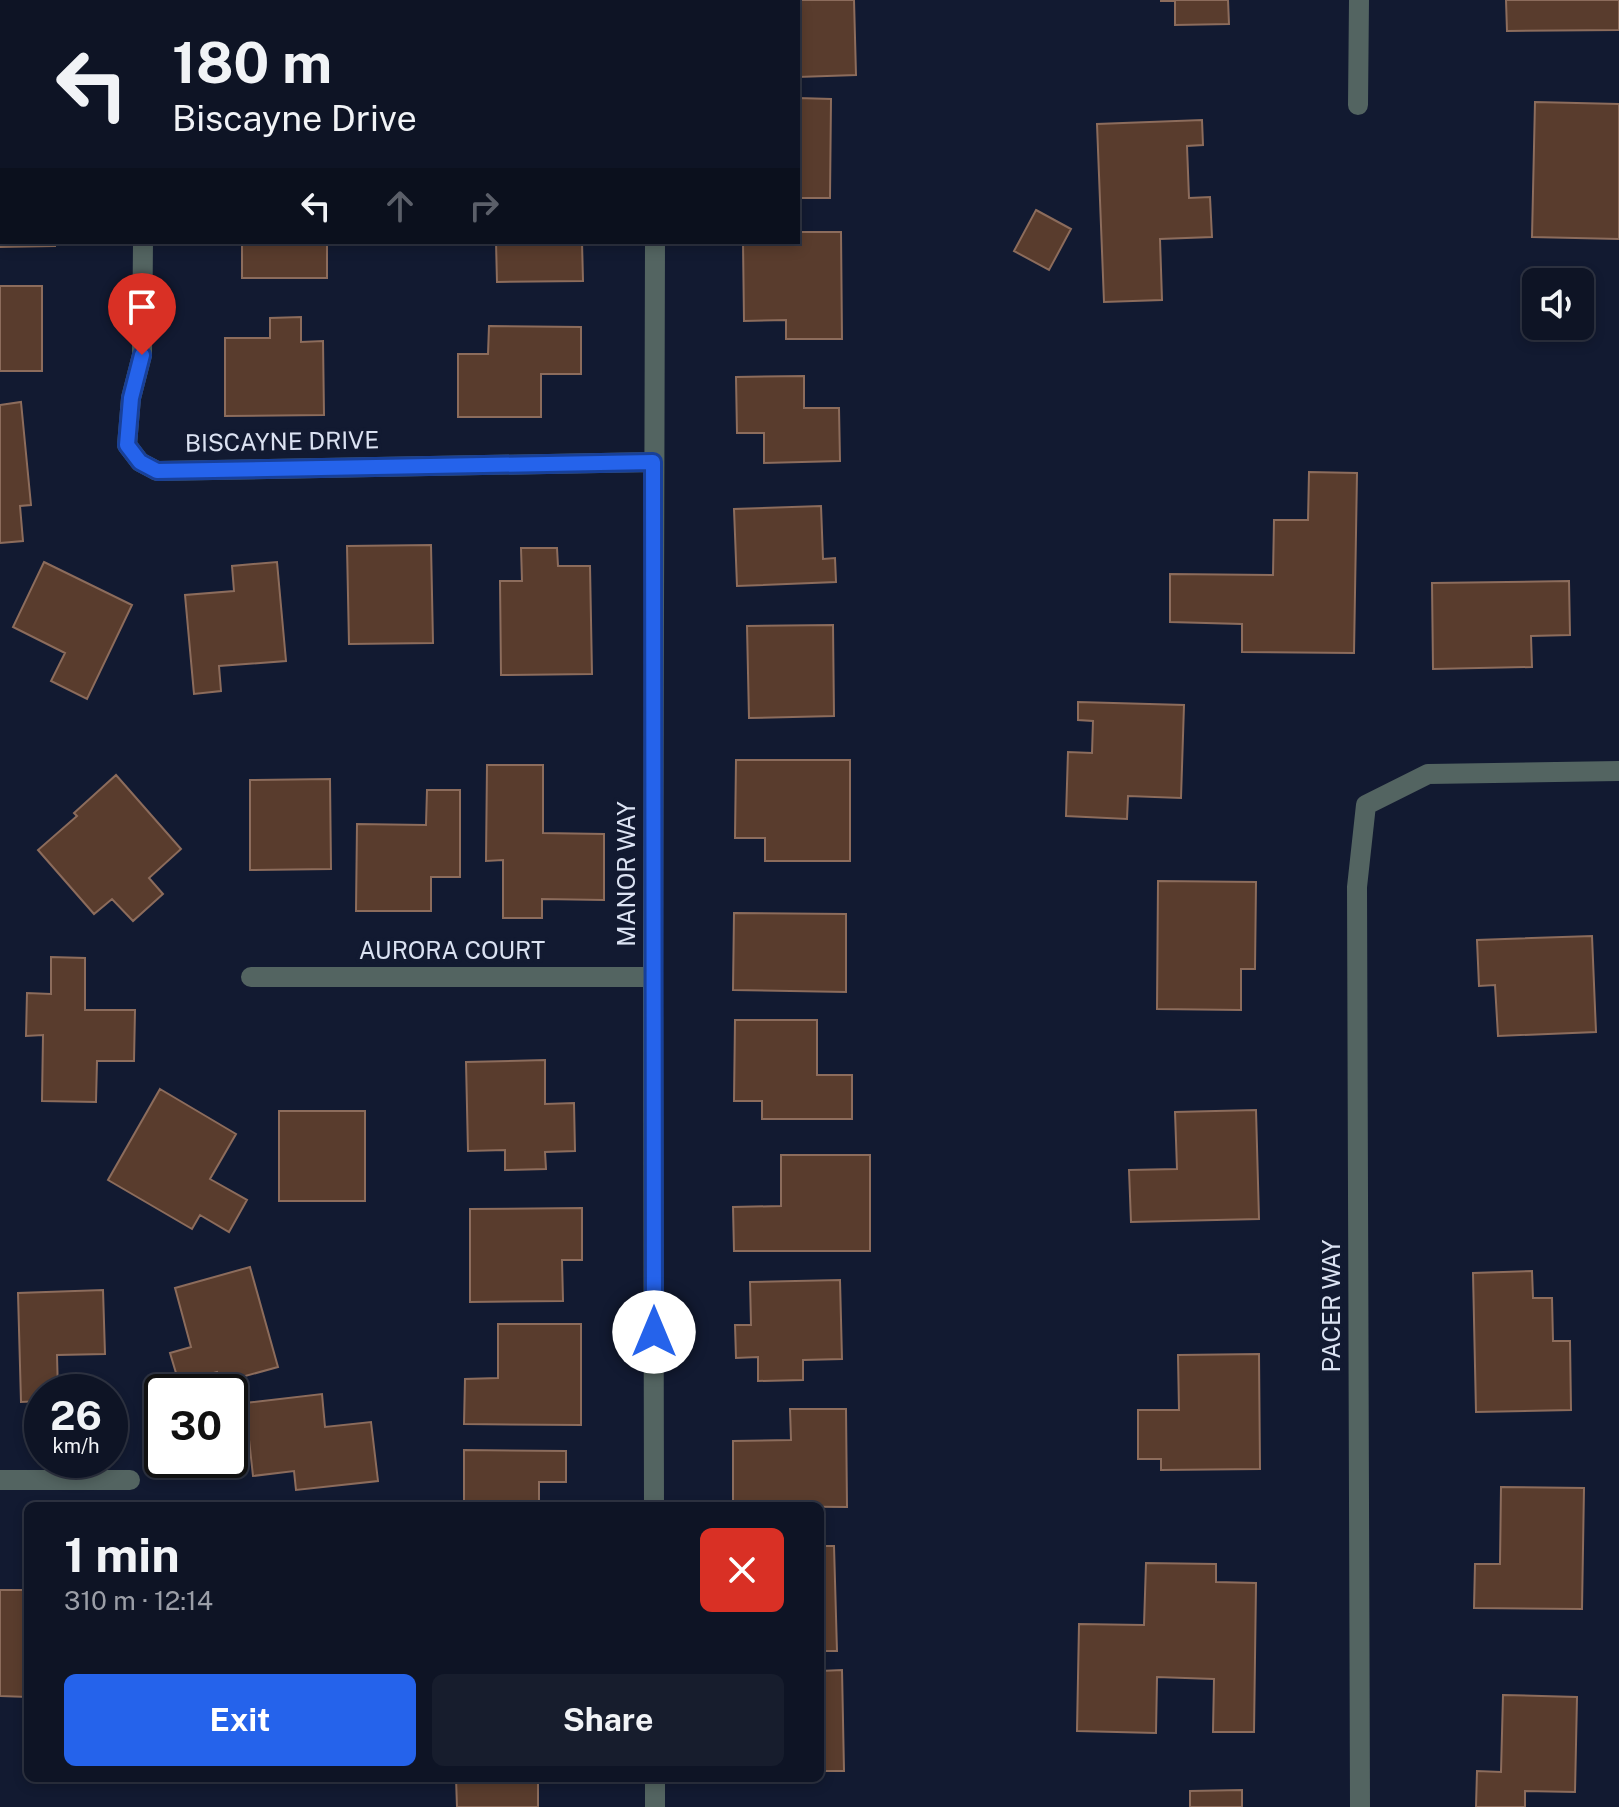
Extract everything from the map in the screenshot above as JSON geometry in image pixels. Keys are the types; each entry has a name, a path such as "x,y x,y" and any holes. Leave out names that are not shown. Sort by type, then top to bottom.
{"street":[{"path":"1358,105 1359,0"},
{"name":"BISCAYNE DRIVE","path":"143,244 142,355 131,398 127,445 140,462 157,471 653,462"},
{"name":"MANOR WAY","path":"654,1502 655,244"},
{"name":"PACER WAY","path":"1360,1807 1357,887 1366,805 1428,774 1619,771"},
{"name":"AURORA COURT","path":"251,977 653,977"},
{"path":"0,1480 130,1480"},
{"path":"655,1782 655,1807"}],"building":[{"path":"800,0 854,0 856,75 800,77"},
{"path":"1161,0 1228,0 1229,24 1175,25 1175,1"},
{"path":"1506,0 1619,0 1619,30 1507,31"},
{"path":"800,98 831,99 830,198 800,198"},
{"path":"1535,102 1619,104 1619,239 1532,237"},
{"path":"1202,120 1203,145 1187,146 1189,198 1210,197 1212,237 1160,239 1162,300 1104,302 1097,124"},
{"path":"1036,210 1071,229 1049,270 1014,251"},
{"path":"800,232 841,232 842,339 786,339 786,320 744,321 743,244 800,244"},
{"path":"0,244 55,244 55,246 0,247"},
{"path":"242,244 327,244 327,278 242,278"},
{"path":"496,244 582,244 583,281 497,282"},
{"path":"0,286 42,286 42,371 0,371"},
{"path":"301,317 301,342 323,341 324,415 225,416 225,338 270,338 270,318"},
{"path":"489,326 581,327 581,374 541,374 541,417 458,417 458,354 488,354"},
{"path":"804,376 804,408 839,408 840,461 764,463 764,433 737,433 736,377"},
{"path":"21,402 31,505 20,506 23,541 0,543 0,405"},
{"path":"1309,472 1357,473 1354,653 1242,652 1242,624 1170,622 1170,574 1273,575 1274,520 1308,520"},
{"path":"821,506 823,559 835,558 836,582 737,586 734,509"},
{"path":"431,545 433,643 349,644 347,546"},
{"path":"521,548 557,548 558,566 590,566 592,674 501,675 500,581 522,581"},
{"path":"44,562 132,605 87,699 51,681 65,653 13,627"},
{"path":"277,562 286,661 219,666 221,691 194,694 185,595 234,591 232,566"},
{"path":"1569,581 1570,635 1531,636 1532,667 1433,669 1432,583"},
{"path":"833,625 834,716 749,718 747,626"},
{"path":"1078,702 1184,705 1181,798 1128,796 1127,819 1066,816 1068,752 1092,753 1093,721 1078,720"},
{"path":"736,760 850,760 850,861 765,861 765,838 735,838"},
{"path":"487,765 543,765 543,833 604,834 604,900 542,899 542,918 503,918 503,860 486,861"},
{"path":"116,775 181,849 149,878 163,894 133,921 112,899 94,914 38,850 77,816 74,813"},
{"path":"330,779 331,869 250,870 250,780"},
{"path":"427,790 460,790 460,877 431,877 431,911 356,911 357,824 426,825"},
{"path":"1158,881 1256,882 1255,969 1241,969 1241,1010 1157,1009"},
{"path":"734,913 846,914 846,992 733,990"},
{"path":"1592,936 1596,1032 1498,1036 1495,985 1479,986 1477,940"},
{"path":"51,957 85,958 85,1010 135,1010 134,1061 97,1061 96,1102 42,1101 43,1035 26,1036 27,993 51,994"},
{"path":"735,1020 817,1020 817,1075 852,1075 852,1119 762,1119 762,1101 734,1101"},
{"path":"545,1060 545,1104 574,1103 575,1151 545,1152 546,1169 505,1170 505,1150 468,1151 466,1062"},
{"path":"160,1089 236,1134 210,1179 247,1200 229,1232 200,1215 192,1229 108,1180"},
{"path":"1256,1110 1259,1219 1131,1222 1129,1170 1177,1169 1175,1112"},
{"path":"279,1111 365,1111 365,1201 279,1201"},
{"path":"781,1155 870,1155 870,1251 734,1251 733,1207 781,1206"},
{"path":"582,1208 582,1260 562,1260 563,1301 470,1302 470,1209"},
{"path":"250,1267 278,1367 248,1375 217,1372 176,1374 170,1353 191,1347 175,1288"},
{"path":"1532,1271 1533,1298 1552,1298 1553,1341 1570,1341 1571,1410 1476,1412 1473,1273"},
{"path":"840,1280 842,1359 803,1360 803,1380 758,1381 758,1357 736,1358 735,1325 751,1325 750,1282"},
{"path":"103,1290 105,1354 57,1355 58,1374 24,1374 24,1402 21,1402 18,1293"},
{"path":"498,1324 581,1324 581,1425 464,1424 465,1379 498,1378"},
{"path":"1259,1354 1260,1469 1161,1470 1161,1459 1138,1459 1138,1410 1179,1410 1178,1355"},
{"path":"322,1394 325,1427 371,1422 378,1481 296,1490 294,1471 253,1476 248,1403"},
{"path":"790,1409 846,1409 847,1507 824,1507 824,1502 733,1502 733,1441 791,1440"},
{"path":"464,1450 566,1451 566,1482 539,1482 539,1502 464,1502"},
{"path":"1501,1487 1584,1488 1582,1609 1474,1608 1475,1564 1500,1564"},
{"path":"824,1546 834,1546 837,1651 824,1651"},
{"path":"1146,1563 1216,1564 1216,1582 1256,1583 1254,1732 1213,1732 1214,1679 1157,1677 1156,1733 1077,1731 1079,1624 1144,1625"},
{"path":"0,1590 24,1590 24,1697 0,1696"},
{"path":"842,1670 844,1771 824,1771 824,1671"},
{"path":"1503,1695 1577,1697 1575,1792 1525,1791 1525,1807 1476,1807 1477,1771 1501,1772"},
{"path":"456,1782 538,1782 538,1807 457,1807"},
{"path":"1242,1790 1242,1807 1190,1807 1190,1791"}],"route":[{"path":"142,355 131,398 127,445 140,462 157,471 653,462 654,1332"}]}
